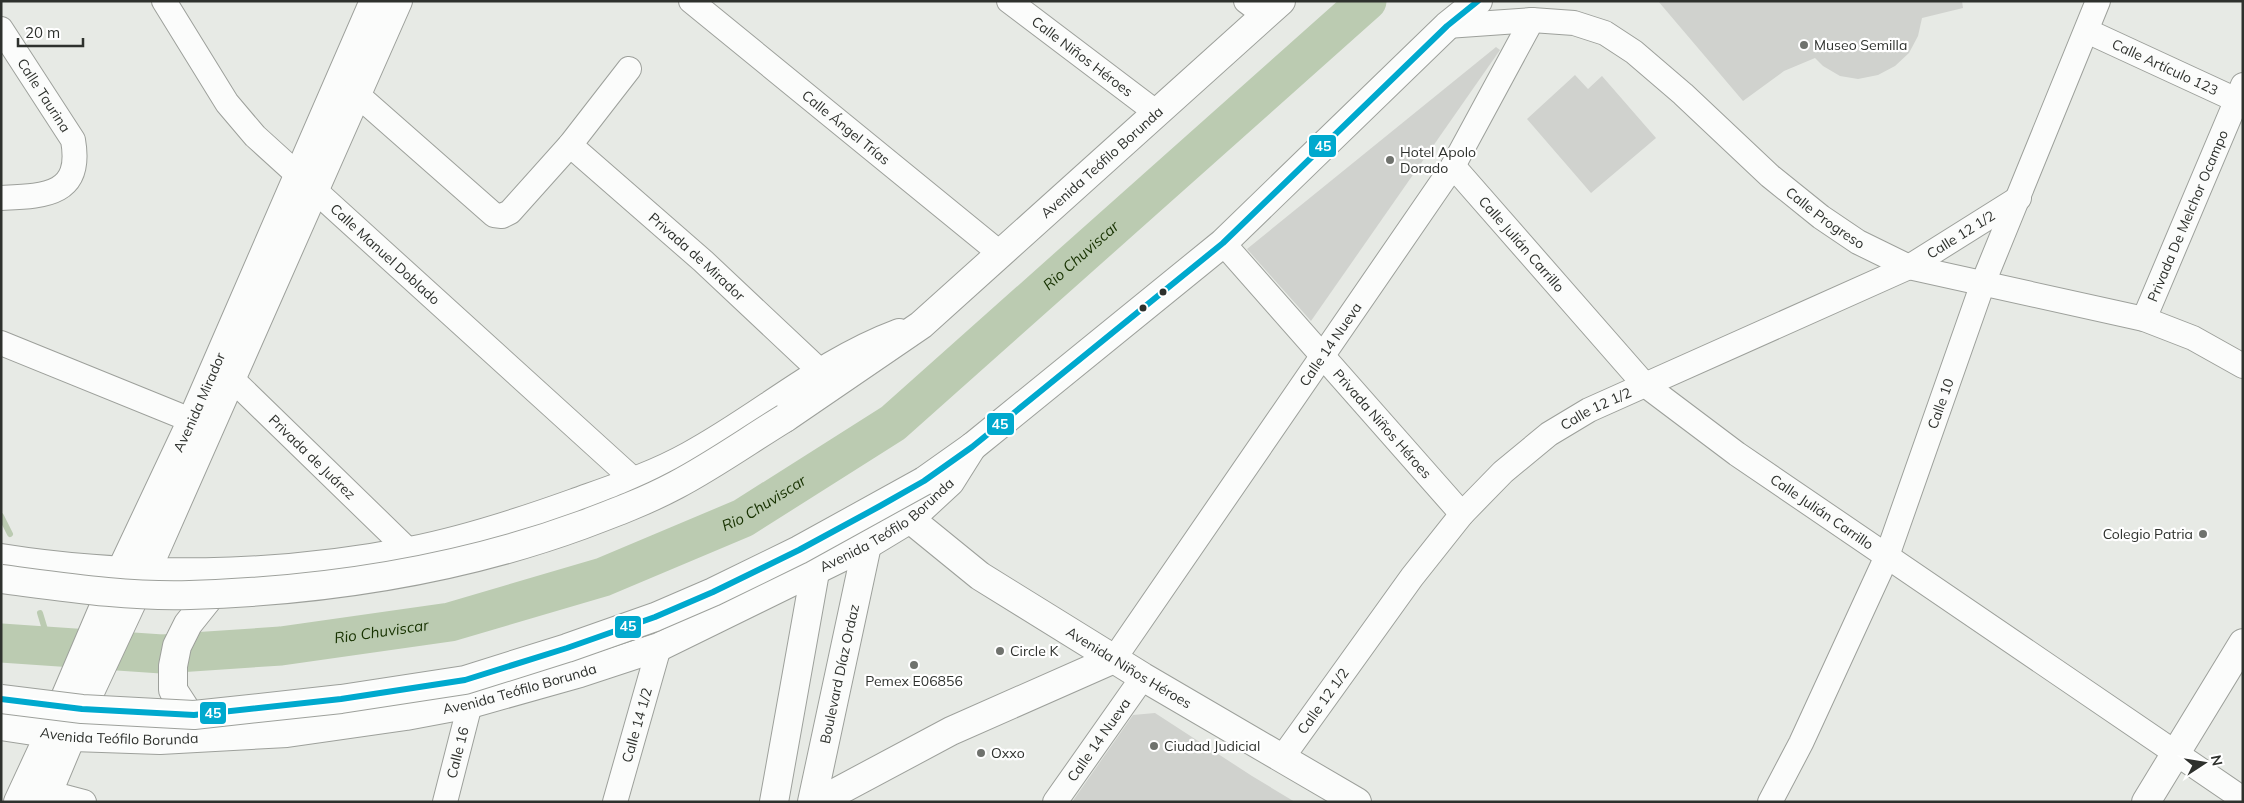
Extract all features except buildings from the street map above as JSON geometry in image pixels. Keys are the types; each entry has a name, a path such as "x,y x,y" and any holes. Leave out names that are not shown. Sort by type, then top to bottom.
{"main road":[{"name":"Avenida Mirador","path":"349,87 374,1"},
{"name":"Avenida Mirador","path":"34,796 79,690 225,370 349,87 398,1"},
{"path":"1,699 82,709 194,715 341,699 465,680 567,648 655,617 713,592 799,550 924,481 972,447 1223,243 1447,26 1478,1"},
{"name":"Avenida Teófilo Borunda","path":"1,579 93,591 189,596 313,586 409,574 536,542 613,514 676,485 785,418 921,325 1157,113 1264,6"},
{"name":"Avenida Teófilo Borunda","path":"1,558 35,563 133,571 229,572 308,565 409,551 530,519 635,481 689,456 774,404 820,371 872,343 921,325"},
{"name":"Avenida Teófilo Borunda","path":"1,726 61,735 160,740 287,733 406,716 470,704 580,673 659,647 867,545 910,519 950,482 972,447"},
{"name":"Avenida Niños Héroes","path":"910,519 980,576 1143,677 1357,802"},
{"name":"Boulevard Díaz Ordaz","path":"812,802 867,545"},
{"path":"205,737 186,714 173,690 173,666 177,646 188,624 229,572"},
{"path":"774,802 815,572"},
{"path":"2146,802 2243,644"},
{"path":"818,802 951,731 1114,659"}],"street":[{"name":"Calle Manuel Doblado","path":"164,1 227,103 256,136 306,184 502,358 635,481"},
{"name":"Calle Ángel Trías","path":"691,1 1000,254"},
{"name":"Calle Niños Héroes","path":"1008,1 1157,113"},
{"name":"Calle 10","path":"1770,802 1801,743 1887,556 1982,283 2019,198 2098,1"},
{"name":"Calle Progreso","path":"1447,26 1532,20 1574,23 1612,38 1634,52 1683,94 1770,176 1821,217 1858,242 1909,267 2144,319 2193,338 2243,366"},
{"name":"Calle 14 Nueva","path":"1114,659 1452,166 1532,20"},
{"name":"Calle Taurina","path":"1,29 73,140 76,158 74,172 64,187 40,196 1,198"},
{"name":"Calle Artículo 123","path":"2087,31 2241,96"},
{"path":"349,87 494,215 502,216 510,212 570,144 629,69"},
{"name":"Privada De Melchor Ocampo","path":"2144,319 2241,96"},
{"name":"Privada de Mirador","path":"570,144 703,261 820,371"},
{"name":"Calle Julián Carrillo","path":"1452,166 1644,384 1737,454 2243,799"},
{"name":"Calle 12 1/2","path":"1282,758 1412,577 1462,514 1503,472 1550,434 1589,410 1644,384 1909,267 2019,198"},
{"name":"Privada Niños Héroes","path":"1223,243 1462,514"},
{"path":"1,343 200,424"},
{"name":"Privada de Juárez","path":"225,370 409,551"},
{"name":"Calle 14 1/2","path":"615,802 659,647"},
{"name":"Calle 14 Nueva","path":"1055,802 1143,677"},
{"name":"Calle 16","path":"446,802 470,704"},
{"path":"34,796 84,802"}],"waterway":[{"name":"Rio Chuviscar","path":"1,643 162,654 281,646 450,622 603,577 743,518 893,423 1367,1"},
{"path":"1,516 10,534"},
{"path":"40,613 50,646"}],"transit line":[{"name":"45","path":"1,699 82,709 194,715 341,699 465,680 567,648 655,617 713,592 799,550 880,506 924,481 972,447 1223,243 1447,26 1478,1"}],"place":[{"name":"Museo Semilla","path":"1804,45"},
{"name":"Hotel Apolo Dorado","path":"1390,160"},
{"name":"Colegio Patria","path":"2203,534"},
{"name":"Circle K","path":"1000,651"},
{"name":"Pemex E06856","path":"914,665"},
{"name":"Ciudad Judicial","path":"1154,746"},
{"name":"Oxxo","path":"981,753"}]}
